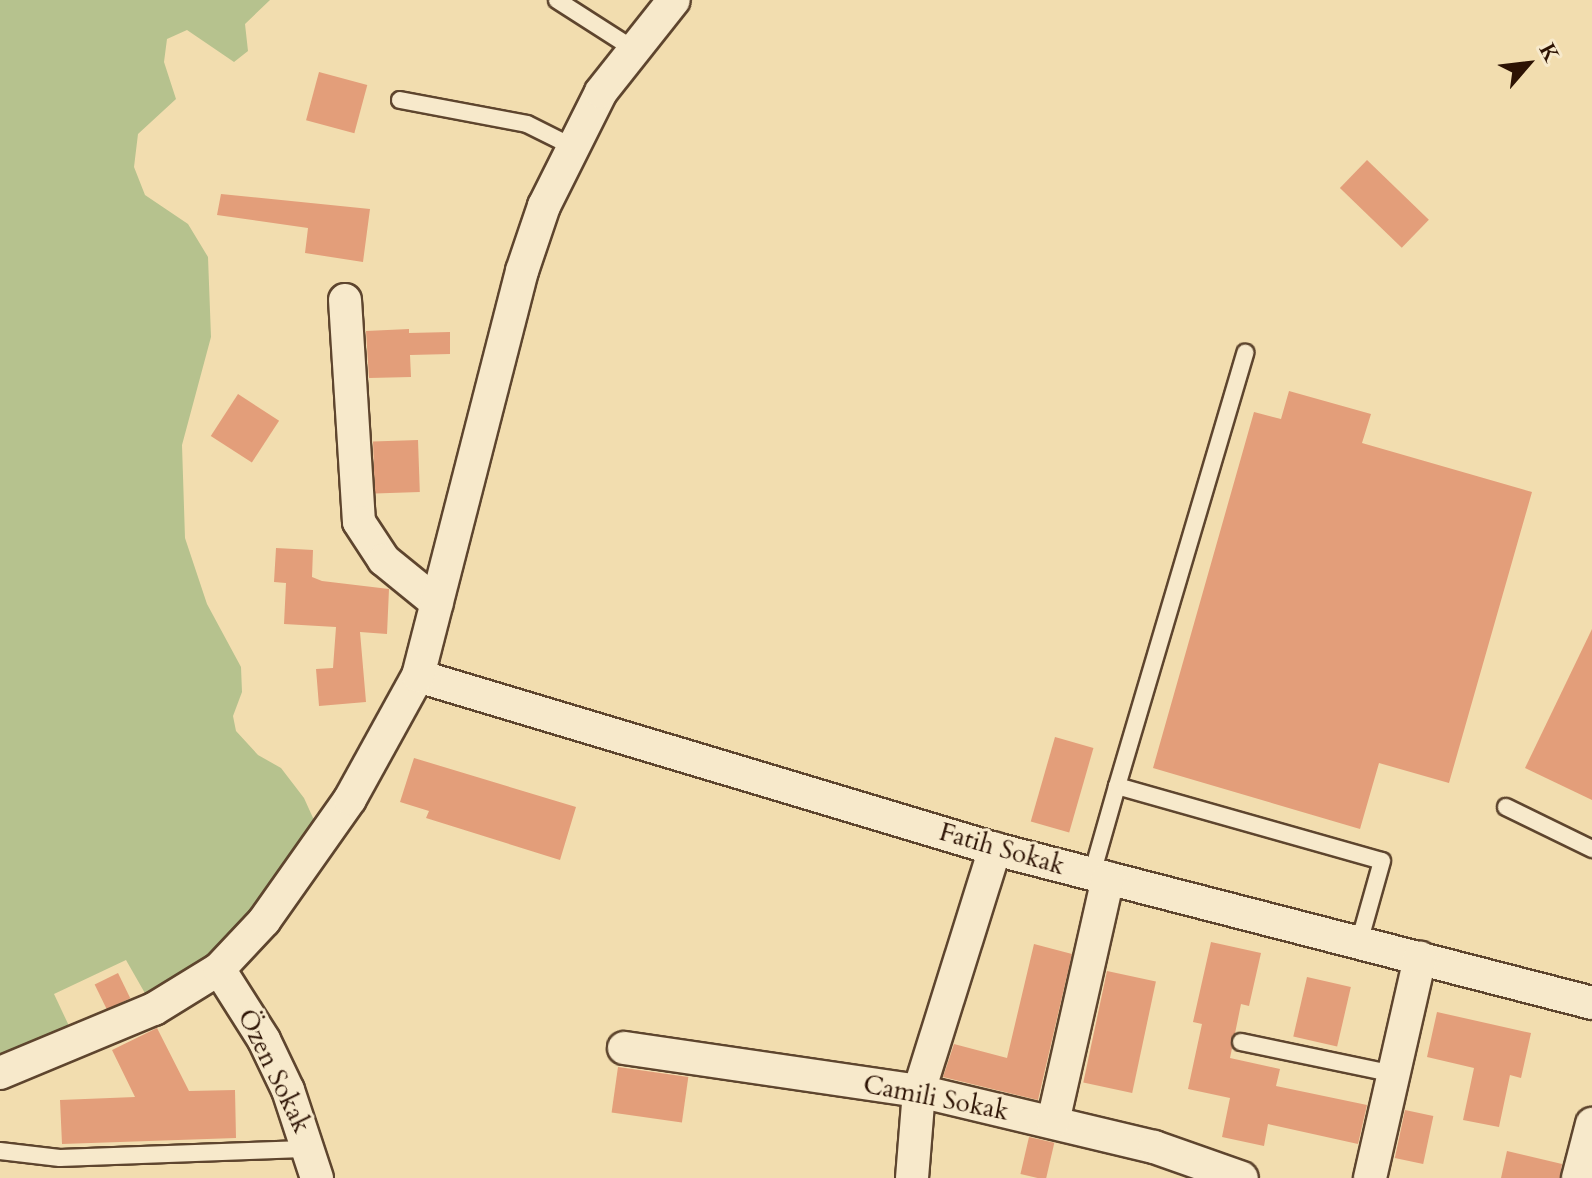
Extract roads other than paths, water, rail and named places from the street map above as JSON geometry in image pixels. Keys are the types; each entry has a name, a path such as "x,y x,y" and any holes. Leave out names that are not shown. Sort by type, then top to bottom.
{"street":[{"path":"0,1073 154,1009 219,969 309,862 418,676 522,271 571,146 601,92 674,0"},
{"path":"345,300 359,522 384,560 437,603"},
{"name":"Fatih Sokak","path":"418,676 995,849 1592,1003"},
{"path":"912,1178 919,1091 995,849"},
{"path":"1053,1122 1100,876"},
{"path":"1370,1178 1420,958"},
{"name":"Özen Sokak","path":"219,969 264,1040 314,1164"},
{"name":"Camili Sokak","path":"624,1048 919,1091 1154,1147 1242,1178"},
{"path":"1578,1178 1592,1124"}],"lane":[{"path":"557,0 635,50"},
{"path":"400,100 527,124 571,146"},
{"path":"1100,876 1117,786 1245,353"},
{"path":"1117,786 1382,861 1359,943"},
{"path":"1506,807 1592,849"},
{"path":"1241,1042 1394,1074"},
{"path":"0,1151 60,1158 314,1164"}]}
